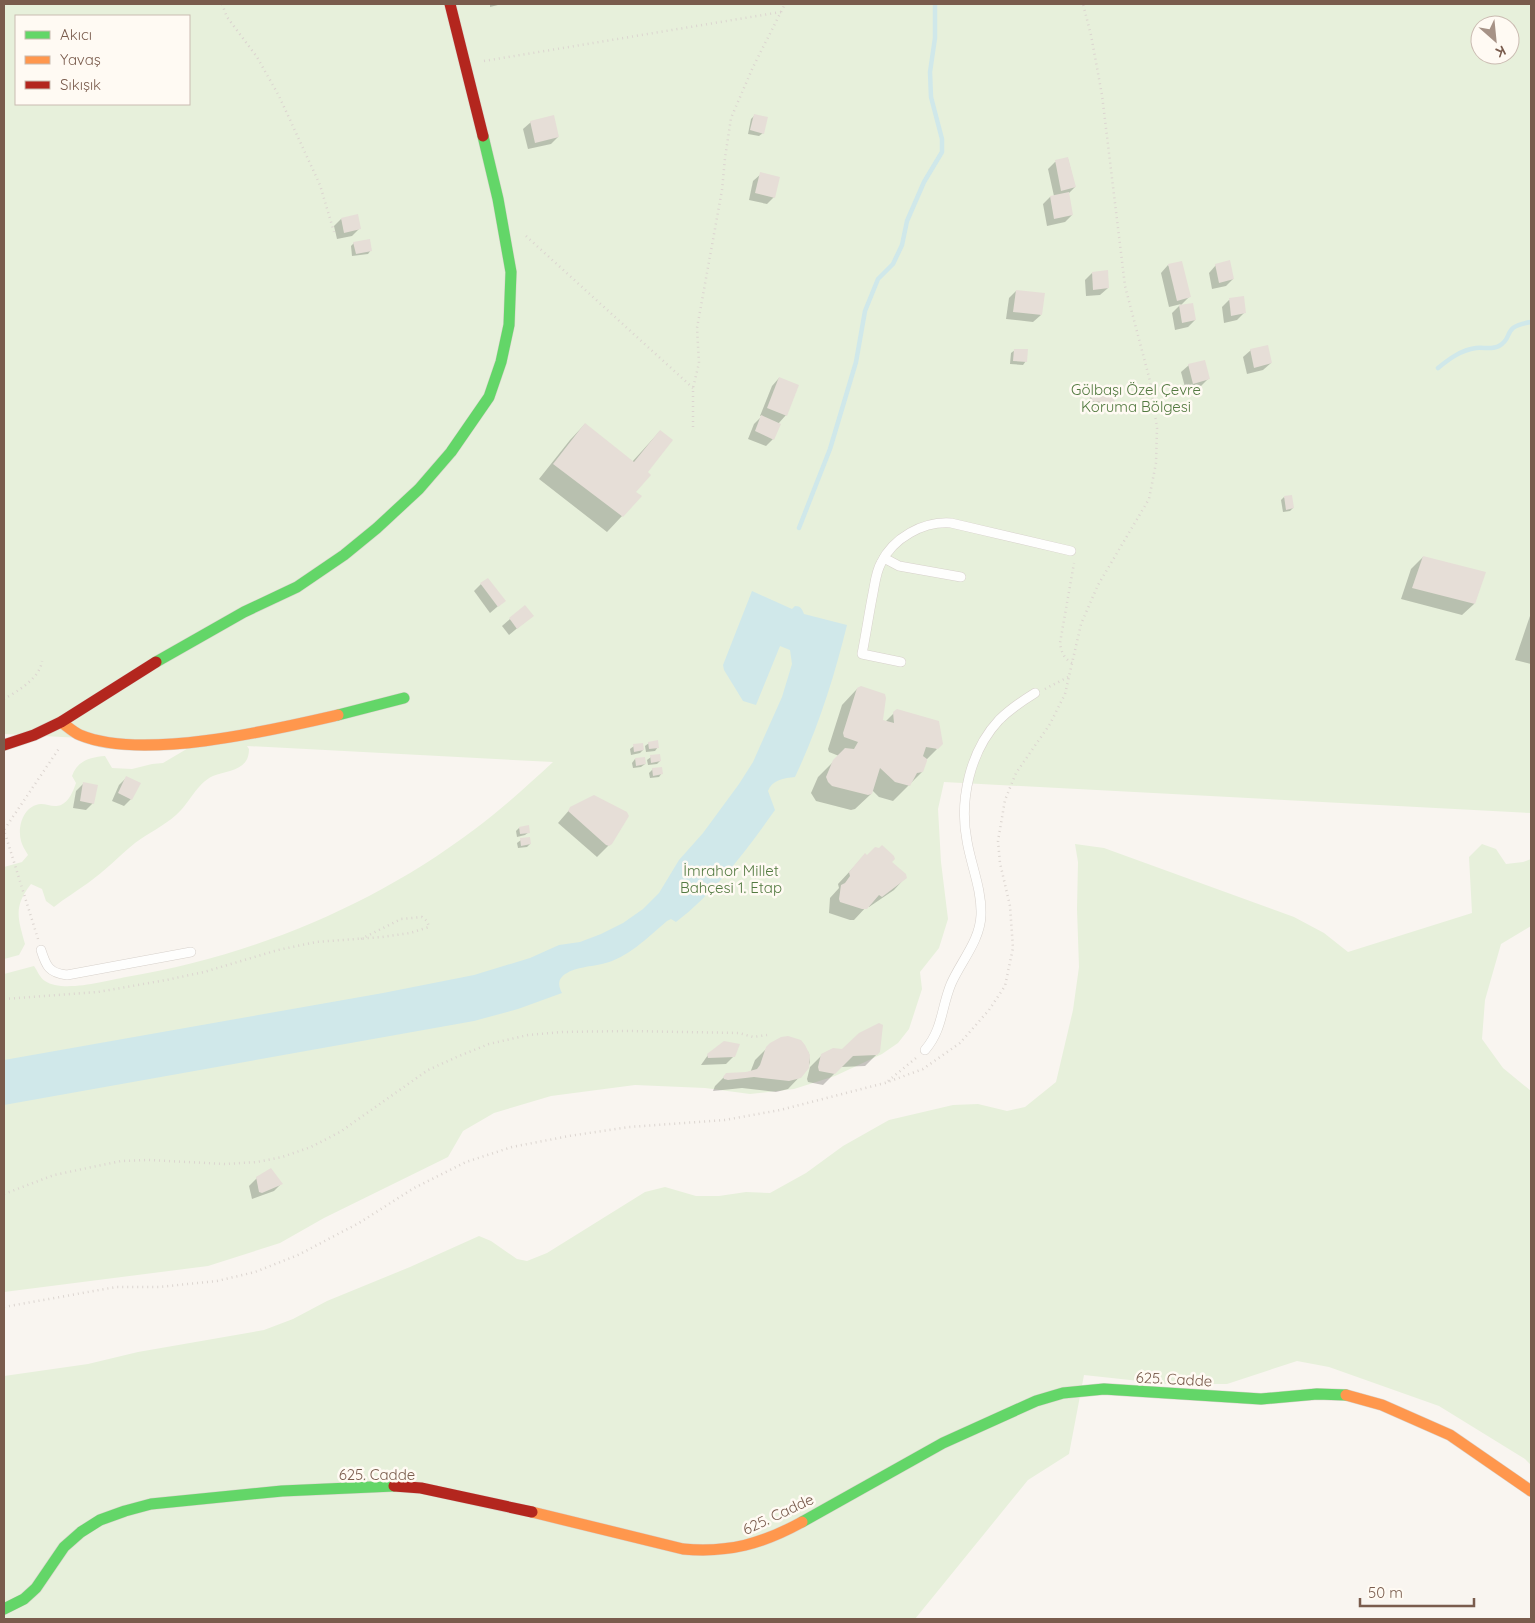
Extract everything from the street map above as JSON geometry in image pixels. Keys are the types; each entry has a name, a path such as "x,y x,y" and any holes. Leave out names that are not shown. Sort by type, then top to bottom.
{"street":[{"path":"4,745 34,735 61,722 180,647 244,612 297,587 344,555 377,528 419,489 451,452 489,397 501,362 509,325 511,272 503,223 450,4"},
{"path":"61,722 79,734 99,740 125,743 179,743 247,735 311,722 404,698"},
{"name":"625. Cadde","path":"4,1609 24,1599 36,1588 64,1546 100,1520 125,1510 151,1504 282,1491 385,1485 421,1488 589,1525 683,1549 708,1551 732,1549 757,1543 786,1530 943,1443 992,1420 1036,1401 1063,1393 1086,1390 1261,1399 1317,1394 1351,1395 1382,1405 1450,1435 1531,1490"}],"lane":[{"path":"902,662 862,654 878,568 893,545 911,533 943,522 1071,551"},
{"path":"884,558 899,566 961,577"},
{"path":"925,1050 937,1034 952,983 973,945 980,925 979,893 965,828 965,802 969,778 977,755 990,732 1010,710 1035,693"},
{"path":"41,950 48,967 58,974 67,975 191,952"}],"path":[{"path":"222,4 227,17 256,57 283,104 320,185 334,232"},
{"path":"693,427 693,388 699,363 697,328 722,190 731,118 753,67 786,4"},
{"path":"4,1307 116,1287 159,1287 217,1281 255,1272 298,1254 359,1223 414,1188 466,1162 512,1147 629,1127 725,1120 780,1110 885,1083 923,1069 960,1043 989,1010 1005,986 1013,948 1010,906 1000,863 998,841 1005,800 1016,773 1050,724 1065,694 1081,624 1098,586 1149,499 1156,463 1157,428 1150,381 1125,286 1102,95 1092,35 1083,4"},
{"path":"465,64 781,12"},
{"path":"503,223 521,232 693,388"},
{"path":"1071,551 1074,558 1072,582 1060,642 1067,661 1072,663"},
{"path":"4,699 25,685 41,668 42,661"},
{"path":"1035,693 1068,678"},
{"path":"41,950 4,830 72,730"},
{"path":"4,999 71,994 117,988 204,972 278,950 316,942 361,940 424,930 428,927 427,921 422,917 401,919 361,940"},
{"path":"4,1194 54,1175 121,1162 148,1160 226,1164 257,1162 282,1157 310,1147 340,1132 428,1070 489,1044 528,1035 562,1032 628,1031 739,1033 752,1037 767,1035"},
{"path":"885,1083 925,1050"}],"green space":[{"name":"Gölbaşı Özel Çevre Koruma Bölgesi","path":"4,4 1531,4 1531,813 944,782 938,809 941,862 948,919 939,948 920,972 922,989 909,1029 898,1043 882,1054 835,1076 794,1089 750,1094 705,1088 635,1085 551,1096 494,1113 463,1131 448,1157 324,1218 280,1243 208,1266 4,1292 4,974 34,966 45,981 62,986 84,985 173,968 265,941 353,904 395,882 436,857 495,813 553,762 247,746 249,749 248,756 242,766 207,779 171,819 135,843 94,878 54,907 46,901 42,889 31,884 21,899 19,906 20,927 25,944 19,955 4,959 4,867 22,862 28,855 20,835 21,823 26,812 35,805 55,806 64,803 74,790 76,783 72,776 74,771 81,763 94,757 105,756 112,768 132,769 163,763 190,747 199,744 4,734"},
{"path":"1075,844 1104,848 1294,917 1324,933 1348,952 1472,913 1469,857 1482,844 1496,849 1506,864 1531,859 1531,926 1501,944 1485,1000 1482,1039 1503,1068 1531,1091 1531,1465 1525,1459 1439,1406 1329,1367 1297,1361 1227,1384 1167,1384 1084,1375 1069,1454 1028,1480 915,1619 4,1619 4,1376 88,1364 138,1352 264,1330 293,1319 327,1301 479,1236 491,1241 517,1259 527,1261 547,1253 645,1192 665,1187 696,1196 719,1196 746,1192 770,1193 806,1173 843,1146 889,1120 953,1105 978,1104 1007,1111 1025,1107 1056,1082 1073,1010 1079,967 1078,862"}],"water":[{"path":"752,591 792,609 795,606 799,607 804,614 847,625 825,702 795,777 779,780 772,784 768,791 775,810 717,884 676,922 671,919 667,921 637,947 620,957 565,974 559,981 562,993 518,1009 474,1021 4,1105 4,1060 383,993 474,975 530,958 559,945 580,942 623,923 643,909 659,893 679,860 703,833 739,784 753,762 782,697 792,664 790,650 780,646 756,705 743,701 724,670 723,665"}],"building":[{"path":"754,114 768,117 764,134 750,130"},
{"path":"554,115 559,137 535,143 530,121"},
{"path":"1068,157 1076,187 1061,191 1055,160"},
{"path":"760,172 780,177 775,198 755,193"},
{"path":"1069,192 1073,215 1054,219 1050,196"},
{"path":"358,214 361,229 344,233 341,218"},
{"path":"370,239 372,251 356,254 353,242"},
{"path":"1230,260 1234,279 1219,283 1215,264"},
{"path":"1182,261 1191,297 1177,301 1168,264"},
{"path":"1108,270 1109,288 1093,290 1092,272"},
{"path":"1016,290 1045,293 1042,315 1013,312"},
{"path":"1244,296 1246,313 1231,316 1229,298"},
{"path":"1193,303 1196,320 1182,323 1179,305"},
{"path":"1268,345 1272,363 1254,368 1250,349"},
{"path":"1014,349 1028,349 1027,362 1013,361"},
{"path":"1205,360 1210,379 1193,384 1188,364"},
{"path":"779,377 799,385 787,416 767,408"},
{"path":"1097,387 1115,389 1114,403 1091,401 1092,395 1096,395"},
{"path":"761,415 781,424 774,440 755,431"},
{"path":"585,423 634,462 660,430 673,440 648,472 651,475 636,492 642,496 623,517 553,464"},
{"path":"1292,495 1294,508 1286,510 1284,496"},
{"path":"1423,556 1486,572 1475,604 1412,588"},
{"path":"488,578 506,601 498,607 480,583"},
{"path":"525,605 534,616 517,629 509,618"},
{"path":"861,686 885,694 883,720 894,723 893,712 897,709 939,721 943,744 938,749 926,747 923,756 927,761 923,772 917,773 910,786 895,782 880,768 872,794 868,795 832,786 828,782 826,777 833,760 845,748 854,749 858,742 844,737 843,733 857,688"},
{"path":"658,740 659,748 649,749 648,742"},
{"path":"643,743 644,750 634,752 633,744"},
{"path":"660,754 661,761 651,763 650,755"},
{"path":"645,757 646,764 636,766 635,758"},
{"path":"662,767 663,774 653,776 652,768"},
{"path":"126,776 141,783 132,800 118,793"},
{"path":"83,782 98,785 94,804 80,801"},
{"path":"594,795 627,812 629,816 609,846 568,811 570,807"},
{"path":"529,825 530,833 520,834 519,827"},
{"path":"530,837 531,844 521,846 520,838"},
{"path":"882,845 894,856 895,859 892,862 906,874 907,878 882,897 879,895 867,909 840,902 841,885 850,876 849,872 865,853 867,855 875,847 879,848"},
{"path":"879,1023 883,1025 880,1052 877,1055 853,1056 835,1074 819,1071 821,1054 833,1048 842,1049 859,1033"},
{"path":"788,1036 801,1040 810,1055 809,1068 801,1078 789,1081 754,1077 724,1079 723,1077 726,1073 746,1072 757,1069 766,1047 781,1037"},
{"path":"724,1041 740,1044 735,1057 708,1058 707,1054"},
{"path":"271,1168 283,1184 262,1193 259,1192 256,1177"}],"waterway":[{"path":"799,528 830,449 856,362 865,311 878,279 893,264 902,245 907,221 924,182 942,152 942,139 931,97 930,72 935,38 935,4"},
{"path":"1438,368 1451,358 1465,351 1499,346 1504,343 1511,329 1531,322"}],"traffic: fast":[{"path":"156,662 244,612 297,587 344,555 377,528 419,489 451,452 489,397 501,362 509,325 511,272 498,199 483,136"},
{"path":"338,715 404,698"},
{"path":"802,1522 943,1443 1036,1401 1063,1393 1104,1389 1261,1399 1317,1394 1346,1395"},
{"path":"4,1609 24,1599 36,1588 64,1547 81,1532 100,1520 125,1511 151,1504 282,1491 394,1486"}],"traffic: slow":[{"path":"61,722 80,735 106,742 137,745 172,744 244,735 338,715"},
{"path":"1346,1395 1382,1405 1450,1435 1531,1491"},
{"path":"532,1512 683,1549 700,1550 715,1550 745,1545 773,1536 802,1522"}],"traffic: jam":[{"path":"450,4 483,136"},
{"path":"4,745 34,735 61,722 156,662"},
{"path":"394,1486 421,1488 532,1512"}],"park label":[{"name":"İmrahor Millet Bahçesi 1. Etap","path":"731,878"}]}
